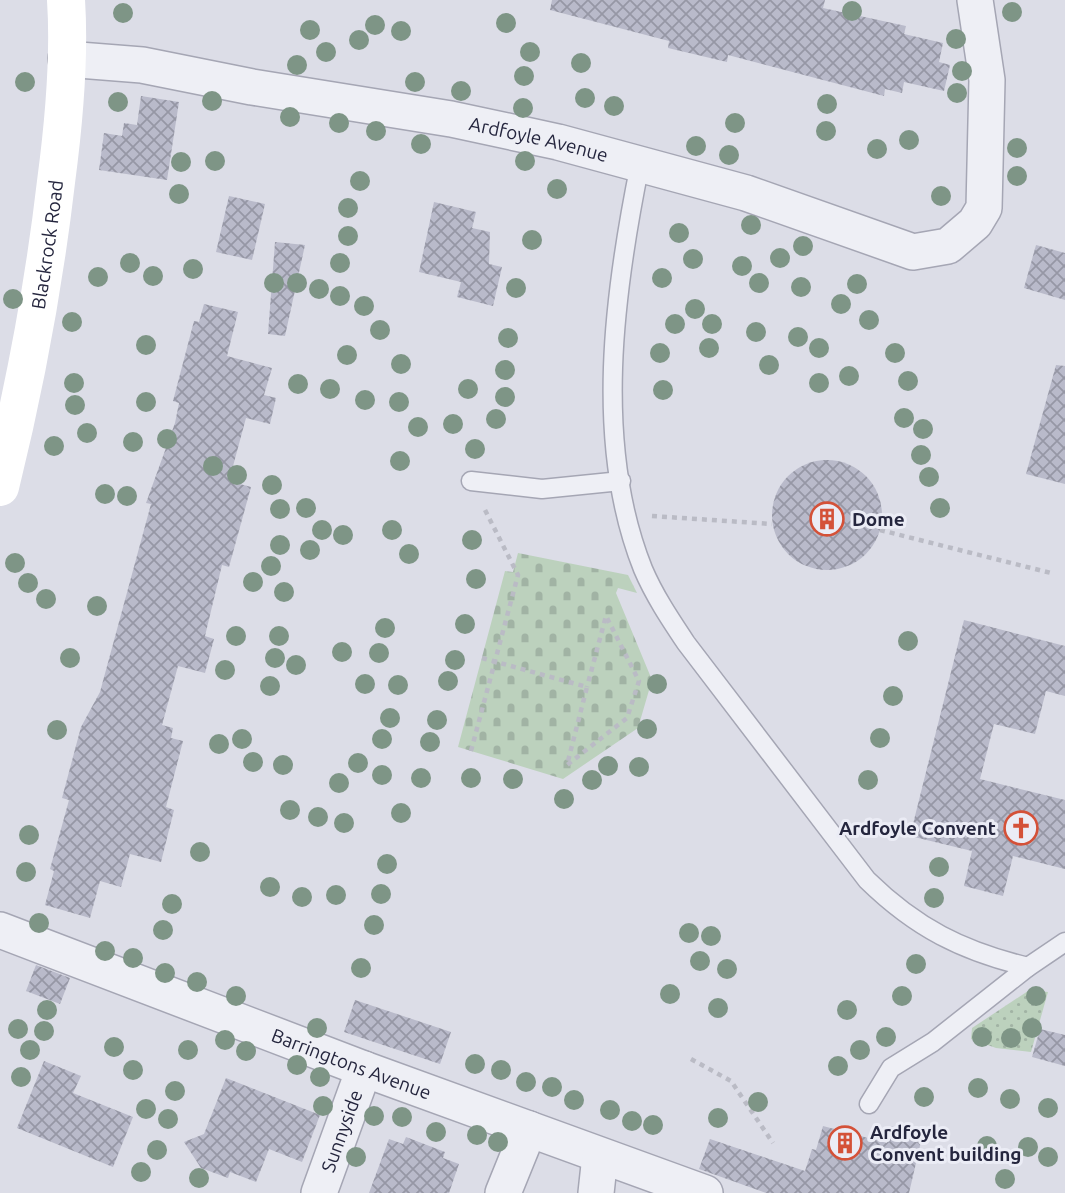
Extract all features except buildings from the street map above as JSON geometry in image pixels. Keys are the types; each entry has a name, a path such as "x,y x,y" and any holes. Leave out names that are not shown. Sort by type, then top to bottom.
{"street":[{"name":"Blackrock Road","path":"0,487 44,276 61,149 66,0"},
{"name":"Ardfoyle Avenue","path":"66,59 142,65 444,117 558,142 746,193 913,252 948,246 975,223 984,208 987,80 975,0"},
{"name":"Barringtons Avenue","path":"0,930 364,1069 705,1193"},
{"name":"Sunnyside","path":"319,1193 364,1069"},
{"path":"503,1193 529,1129"},
{"path":"596,1193 600,1156"}],"lane":[{"path":"640,164 621,258 613,344 621,481 627,514 644,571 663,608 785,775 867,880 891,904 936,935 983,956 1028,967"},
{"path":"471,481 541,489 621,481"},
{"path":"869,1104 891,1068 933,1042 1028,967 1065,942"}],"path":[{"path":"471,481 517,575 471,751"},
{"path":"627,514 772,524"},
{"path":"880,530 1051,573"},
{"path":"606,616 639,681 627,718 568,765 580,713 587,687 606,616"},
{"path":"482,658 587,687"},
{"path":"691,1059 732,1081 773,1143"}],"green space":[{"path":"518,553 628,575 637,593 618,588 616,593 652,680 638,728 563,779 458,747 505,571 513,572"},
{"path":"1028,991 1048,992 1031,1052 996,1048 971,1039 972,1028"}],"place":[{"name":"Dome","path":"827,519"},
{"name":"Ardfoyle Convent","path":"1021,828"},
{"name":"Ardfoyle Convent building","path":"845,1143"}]}
